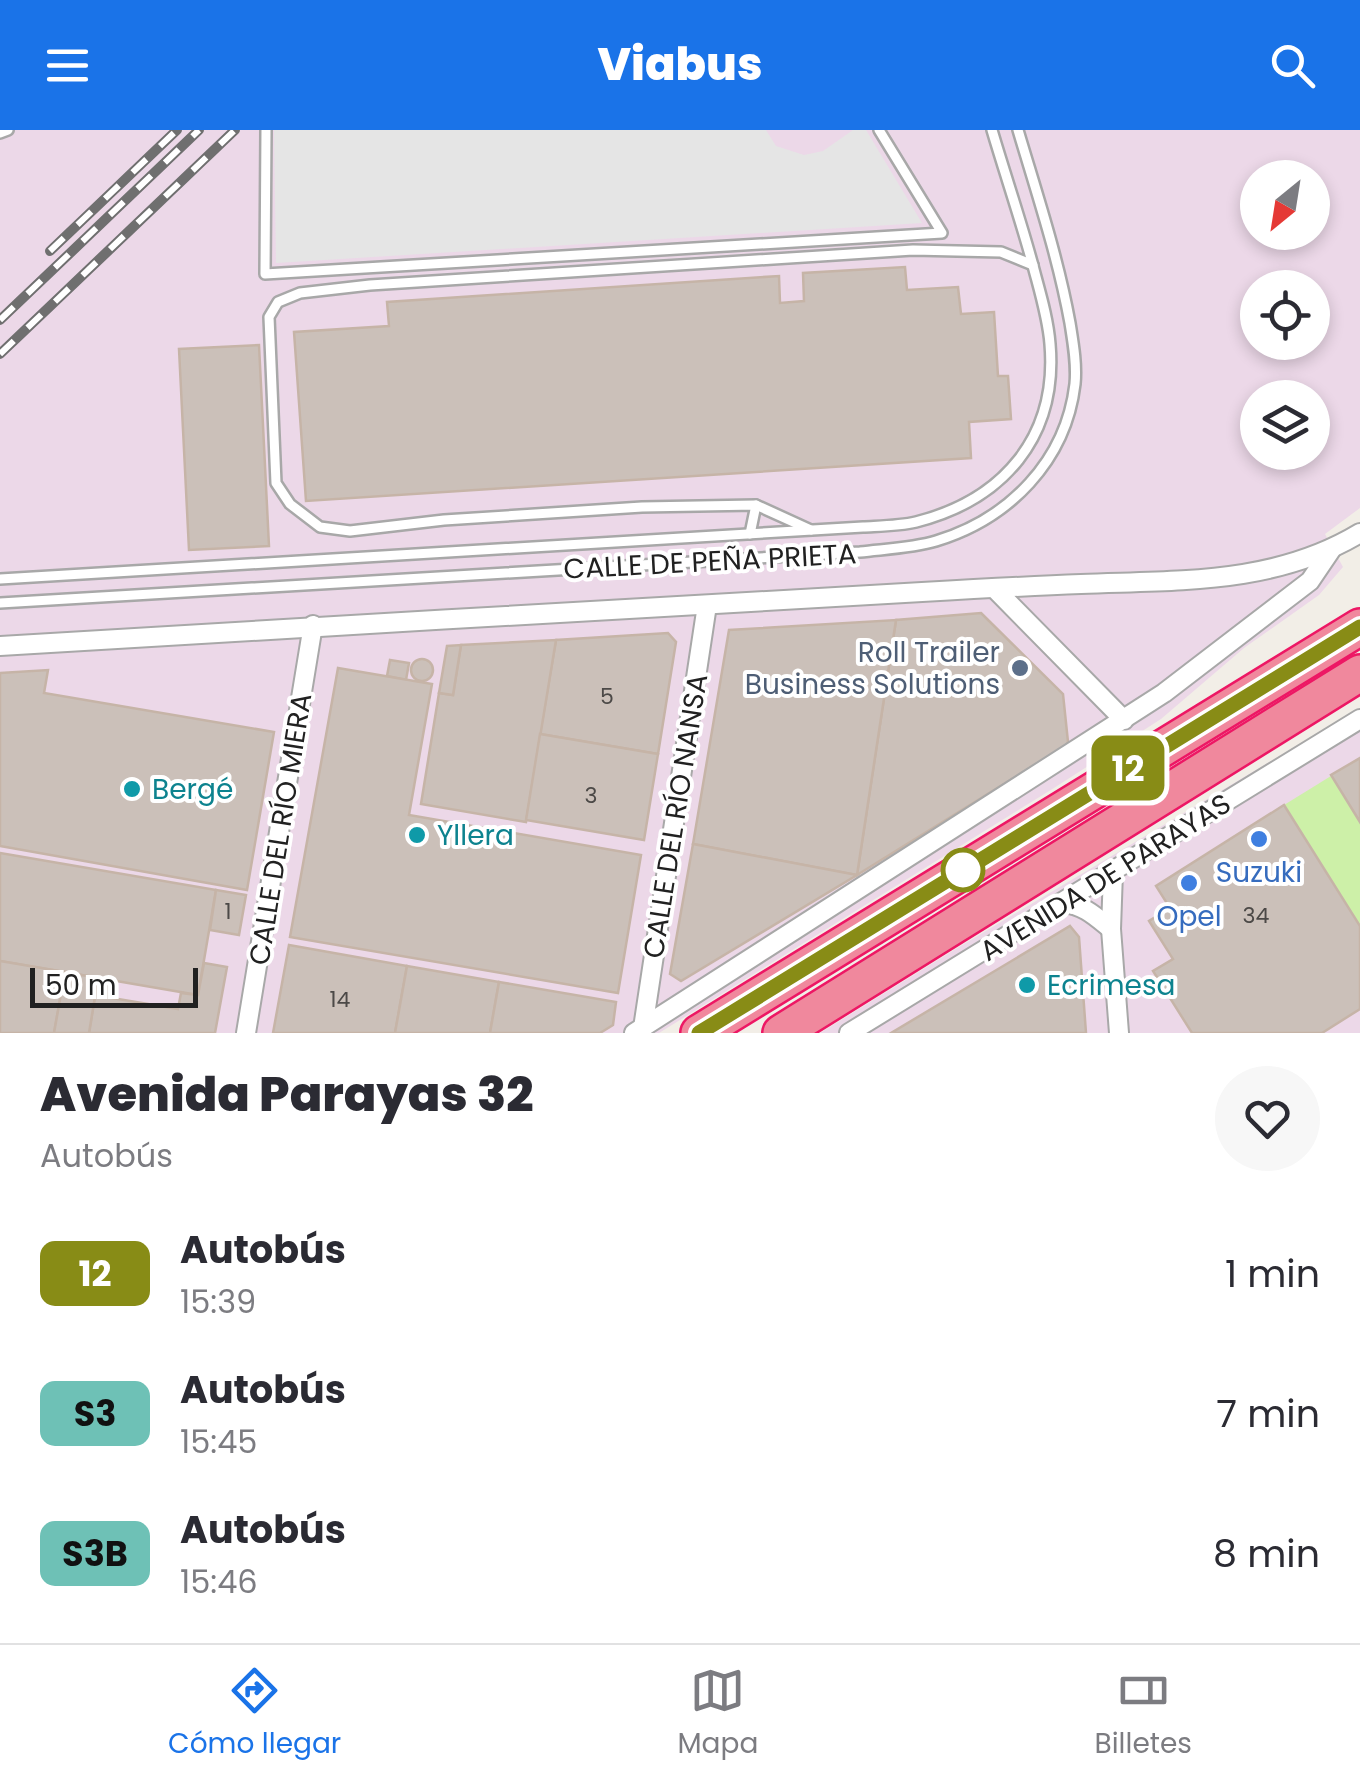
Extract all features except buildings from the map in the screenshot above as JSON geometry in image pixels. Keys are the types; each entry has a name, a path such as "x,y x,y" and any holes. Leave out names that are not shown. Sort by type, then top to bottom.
{"highway":[{"path":"1091,791 1360,606"},
{"path":"698,1033 1360,627"},
{"path":"781,1033 1360,673"}],"street":[{"path":"638,1030 1164,693 1310,581 1332,550 1360,533"},
{"name":"CALLE DE PEÑA PRIETA","path":"0,646 1205,579 1270,571 1332,550"},
{"path":"994,588 1124,720"},
{"name":"CALLE DEL RÍO NANSA","path":"638,1030 706,605"},
{"name":"CALLE DEL RÍO MIERA","path":"246,1033 314,626"},
{"name":"AVENIDA DE PARAYAS","path":"848,1033 1360,719"},
{"path":"1113,872 1112,929 1120,1033"},
{"path":"1063,903 1089,910 1112,929"}],"lane":[{"path":"0,132 8,130"},
{"path":"266,130 265,274 942,233 879,130"},
{"name":"CALLE DE PEÑA PRIETA","path":"0,579 912,523 972,500 1019,462 1045,412 1050,380 1050,344 1033,265 992,130"},
{"name":"CALLE DE PEÑA PRIETA","path":"0,604 860,552 933,542 970,528 1003,508 1041,472 1056,448 1075,383 1064,291 1018,130"},
{"path":"812,530 756,505 583,510 350,531 320,526 290,504 276,482 270,316 278,302 300,293 370,285 914,250 1001,252 1033,265"},
{"path":"750,534 756,505"},
{"path":"350,531 352,556"}],"shaded area":[{"path":"0,130 1360,130 1360,508 1325,534 1343,567 1319,595 1244,648 1161,719 659,1033 0,1033"},
{"path":"274,130 766,130 776,146 804,155 823,151 853,130 866,130 922,223 276,263"},
{"path":"1360,708 1360,1033 820,1033 954,950"}],"green space":[{"path":"1331,776 1360,822 1360,926 1284,805"}],"railway":[{"path":"50,251 177,130"},
{"path":"0,320 199,130"},
{"path":"0,354 235,130"}],"bus line":[{"name":"12","path":"699,1033 1360,627"}],"place":[{"name":"Roll Trailer Business Solutions","path":"1020,668"},
{"name":"Bergé","path":"132,789"},
{"name":"Yllera","path":"417,835"},
{"name":"Suzuki","path":"1259,839"},
{"name":"Opel","path":"1189,883"},
{"name":"Ecrimesa","path":"1027,985"}]}
